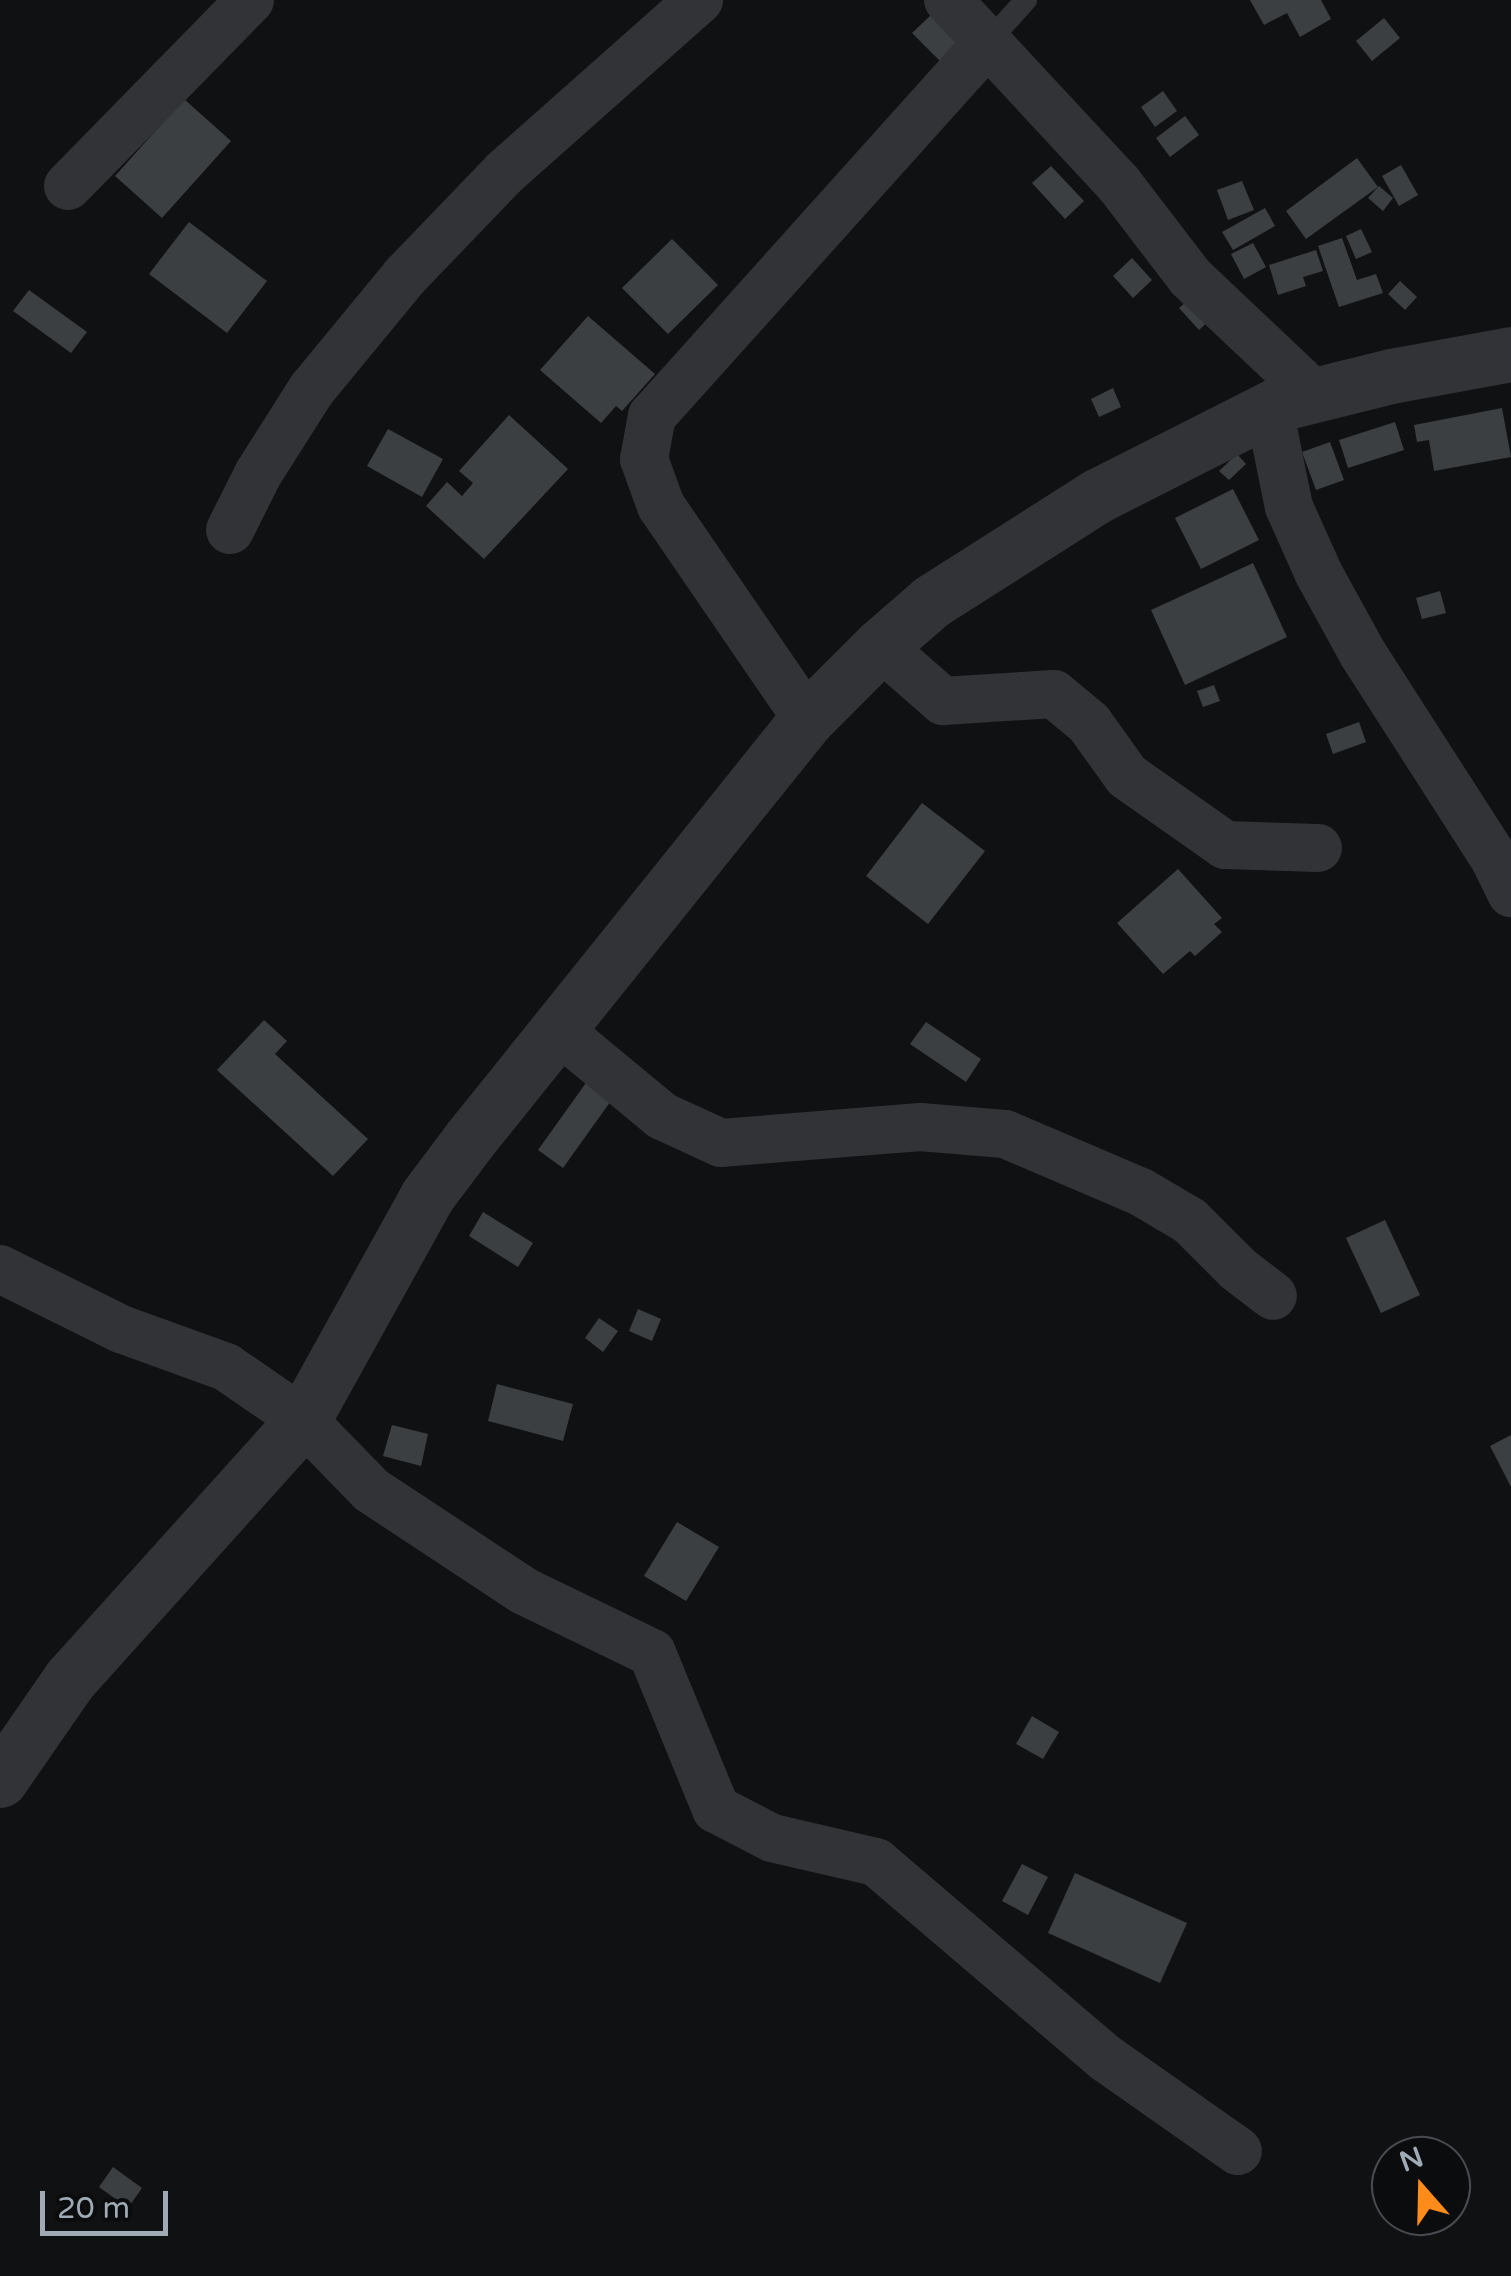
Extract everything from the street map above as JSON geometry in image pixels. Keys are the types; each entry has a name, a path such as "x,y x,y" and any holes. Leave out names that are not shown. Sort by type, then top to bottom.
{"street":[{"path":"68,186 250,0"},
{"path":"230,530 258,474 312,388 405,276 504,173 699,0"},
{"path":"948,0 1119,184 1292,402 1289,507 1319,574 1363,654 1495,860 1511,893"},
{"path":"807,719 661,506 644,459 652,416 988,42"},
{"path":"0,1780 70,1679 303,1420 427,1196 807,719 880,646 932,600 1097,496 1292,402 1391,376 1511,354"},
{"path":"880,646 943,701 1054,694 1088,724 1127,776 1225,845 1318,848"},
{"path":"557,1030 662,1116 720,1143 920,1127 1006,1134 1141,1192 1190,1221 1238,1269 1273,1296"},
{"path":"0,1269 120,1329 226,1367 303,1420 372,1490 524,1591 652,1653 716,1809 772,1838 876,1862 1107,2059 1238,2151"}],"lane":[{"path":"988,42 1026,0"}],"building":[{"path":"1250,0 1321,0 1331,19 1300,37 1287,13 1264,25"},
{"path":"931,15 967,51 948,69 912,33"},
{"path":"1384,18 1400,38 1372,61 1356,41"},
{"path":"1163,91 1177,111 1155,127 1141,107"},
{"path":"184,99 231,141 162,218 115,176"},
{"path":"1185,116 1199,135 1170,157 1156,138"},
{"path":"1357,158 1378,187 1306,239 1286,211"},
{"path":"1401,165 1418,195 1399,206 1382,176"},
{"path":"1051,166 1084,201 1065,219 1032,183"},
{"path":"1242,181 1254,210 1228,220 1217,190"},
{"path":"1379,186 1393,198 1383,211 1368,198"},
{"path":"1265,208 1275,226 1233,250 1222,232"},
{"path":"189,222 267,281 227,333 149,274"},
{"path":"1361,229 1372,252 1356,259 1346,236"},
{"path":"1342,238 1357,280 1376,274 1383,293 1339,307 1318,246"},
{"path":"672,239 718,285 668,334 622,288"},
{"path":"1253,243 1266,267 1244,279 1231,254"},
{"path":"1316,250 1323,271 1303,277 1306,286 1278,295 1269,265"},
{"path":"1132,258 1152,280 1133,298 1113,276"},
{"path":"1400,281 1417,297 1405,310 1388,294"},
{"path":"29,290 87,332 71,353 13,311"},
{"path":"1193,296 1213,317 1199,330 1179,308"},
{"path":"588,316 655,374 622,411 616,406 601,423 540,370"},
{"path":"1113,388 1121,407 1099,417 1091,399"},
{"path":"1502,408 1511,457 1434,471 1429,440 1417,442 1414,425"},
{"path":"509,415 568,469 484,559 426,506 447,482 462,496 473,483 459,471"},
{"path":"1395,422 1404,450 1348,468 1339,440"},
{"path":"388,429 443,459 422,497 367,466"},
{"path":"1330,442 1344,480 1316,490 1302,452"},
{"path":"1237,454 1246,464 1229,480 1219,471"},
{"path":"1233,489 1259,540 1201,569 1175,518"},
{"path":"1253,563 1287,637 1185,685 1151,610"},
{"path":"1440,591 1446,613 1422,619 1416,598"},
{"path":"1214,685 1220,701 1203,707 1197,691"},
{"path":"1359,722 1366,742 1333,754 1326,734"},
{"path":"922,803 985,851 928,924 866,876"},
{"path":"1178,869 1222,918 1214,924 1222,932 1195,956 1190,951 1163,974 1117,923"},
{"path":"264,1020 287,1041 275,1054 368,1139 333,1176 217,1070"},
{"path":"926,1022 981,1059 966,1082 910,1044"},
{"path":"593,1073 618,1091 563,1168 538,1150"},
{"path":"483,1212 533,1243 518,1267 469,1236"},
{"path":"1385,1220 1420,1295 1381,1313 1346,1238"},
{"path":"638,1309 661,1319 652,1341 629,1331"},
{"path":"599,1318 618,1331 603,1352 585,1338"},
{"path":"497,1384 573,1404 563,1441 488,1421"},
{"path":"392,1425 428,1434 421,1466 383,1456"},
{"path":"1511,1435 1511,1487 1490,1446"},
{"path":"677,1522 719,1547 686,1601 644,1576"},
{"path":"1032,1716 1059,1732 1043,1759 1016,1744"},
{"path":"1022,1864 1048,1877 1028,1915 1002,1901"},
{"path":"1075,1873 1187,1923 1160,1983 1048,1933"},
{"path":"113,2167 142,2188 128,2208 99,2187"}]}
